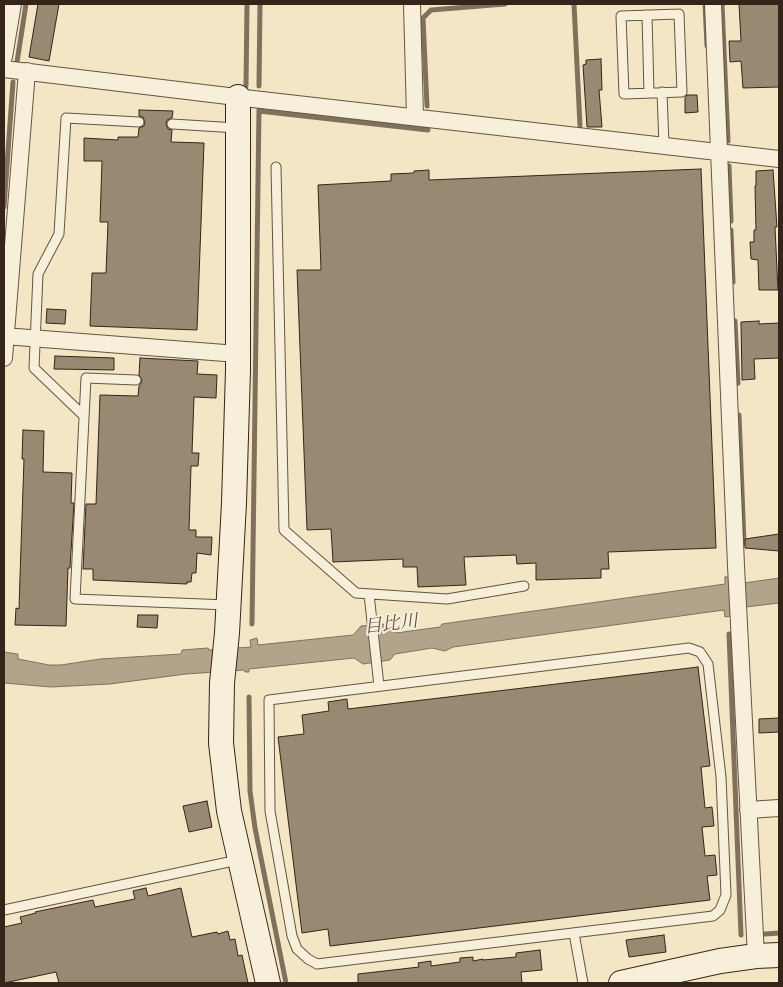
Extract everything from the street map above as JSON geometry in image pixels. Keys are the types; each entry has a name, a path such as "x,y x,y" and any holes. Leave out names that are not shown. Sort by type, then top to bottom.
{"street":[{"path":"4,57 13,4"},
{"path":"412,4 415,117"},
{"path":"714,4 739,620 756,956"},
{"path":"4,68 238,97 779,158"},
{"path":"4,358 27,71"},
{"path":"238,97 238,354 234,503 227,634 222,683 221,743 229,811 268,983"},
{"path":"5,336 238,354"},
{"path":"748,810 779,808"},
{"path":"620,983 720,961 779,955"}],"lane":[{"path":"679,14 682,92 624,94 621,16 647,15 679,14"},
{"path":"647,15 649,93"},
{"path":"662,92 664,145"},
{"path":"84,416 34,368 38,274 59,234 66,118 139,122"},
{"path":"172,124 238,128"},
{"path":"276,167 284,530 356,593 447,598 524,586"},
{"path":"136,380 86,378 75,599 228,605"},
{"path":"369,594 379,686"},
{"path":"689,648 700,652 708,664 721,777 726,895 720,910 713,916 574,933 317,964 308,959 297,950 292,936 270,811 269,700 689,648"},
{"path":"4,910 240,860"},
{"path":"574,933 584,983"}],"shaded area":[{"path":"725,577 729,577 730,585 779,578 779,603 730,609 731,616 725,617 724,610 453,647 445,651 432,648 395,654 390,660 363,664 354,658 249,669 249,672 244,670 186,674 110,684 51,687 4,683 4,652 18,654 18,659 49,665 61,665 100,659 181,654 182,650 251,647 250,640 257,638 258,645 353,635 361,626 383,624 396,633 440,627 442,624 725,584"}],"building":[{"path":"38,4 59,4 49,61 29,57"},
{"path":"739,4 779,4 779,87 743,88 741,61 730,62 729,41 741,41"},
{"path":"601,59 602,90 599,90 602,127 587,127 583,65 586,64 586,60"},
{"path":"687,95 697,95 698,112 685,113 685,98"},
{"path":"139,110 173,111 172,118 167,120 166,124 168,129 172,130 171,142 204,143 197,330 90,326 92,273 106,273 108,222 100,222 102,161 84,161 84,138 118,140 118,137 138,137 139,128 144,126 145,122 143,117 139,116"},
{"path":"701,169 716,548 608,552 609,569 601,569 601,578 536,580 536,563 517,564 516,555 464,557 466,585 418,587 417,567 403,567 403,559 333,562 331,529 307,530 297,270 321,270 318,185 391,181 391,174 429,170 429,180"},
{"path":"773,170 777,227 775,227 778,290 759,290 758,260 751,259 750,242 754,242 754,230 756,230 756,171"},
{"path":"47,309 66,310 65,324 46,323"},
{"path":"759,321 759,324 779,323 779,358 754,359 755,379 742,380 741,322"},
{"path":"55,356 114,358 114,370 54,369"},
{"path":"140,358 198,361 197,374 217,375 216,398 194,397 192,453 199,453 198,466 191,466 189,530 196,530 196,537 212,537 211,555 197,553 196,573 192,573 191,582 187,582 187,584 93,580 93,569 83,569 86,504 96,504 100,395 138,396 142,380 139,375"},
{"path":"23,430 44,431 43,472 72,473 71,503 74,503 70,568 68,568 66,626 15,625 16,608 19,609 24,459 22,459"},
{"path":"779,534 779,551 745,548 745,539"},
{"path":"138,615 158,615 157,628 137,627"},
{"path":"698,667 710,766 701,767 705,808 712,807 714,826 702,827 705,856 715,855 717,875 707,876 710,900 330,946 328,929 302,933 278,737 304,734 302,715 329,711 328,702 347,699 348,709"},
{"path":"779,718 779,732 759,733 759,719"},
{"path":"207,801 212,827 189,832 183,806"},
{"path":"146,888 148,896 181,888 192,937 228,931 230,940 235,939 238,956 242,955 248,983 59,983 56,972 4,983 4,927 22,923 20,917 35,912 93,900 95,907 135,899 133,891"},
{"path":"664,935 666,952 629,957 626,940"},
{"path":"540,950 542,970 521,972 522,983 358,983 358,974 419,967 418,963 431,961 431,966 460,962 460,958 473,957 473,961 516,957 516,953"}],"waterway":[{"path":"17,62 26,4"},
{"path":"246,86 247,4"},
{"path":"259,86 260,4"},
{"path":"427,106 423,18 431,10 505,4"},
{"path":"574,4 580,126"},
{"path":"705,4 707,46"},
{"path":"722,4 728,141"},
{"path":"4,207 13,82"},
{"path":"252,624 259,109"},
{"path":"259,111 428,130"},
{"path":"729,166 731,221"},
{"path":"731,230 733,282"},
{"path":"735,321 738,383"},
{"path":"739,415 744,543"},
{"path":"729,634 741,935"},
{"path":"249,697 250,791 255,828 286,983"},
{"path":"765,934 779,933"}],"water label":[{"name":"目比川","path":"391,625"}]}
